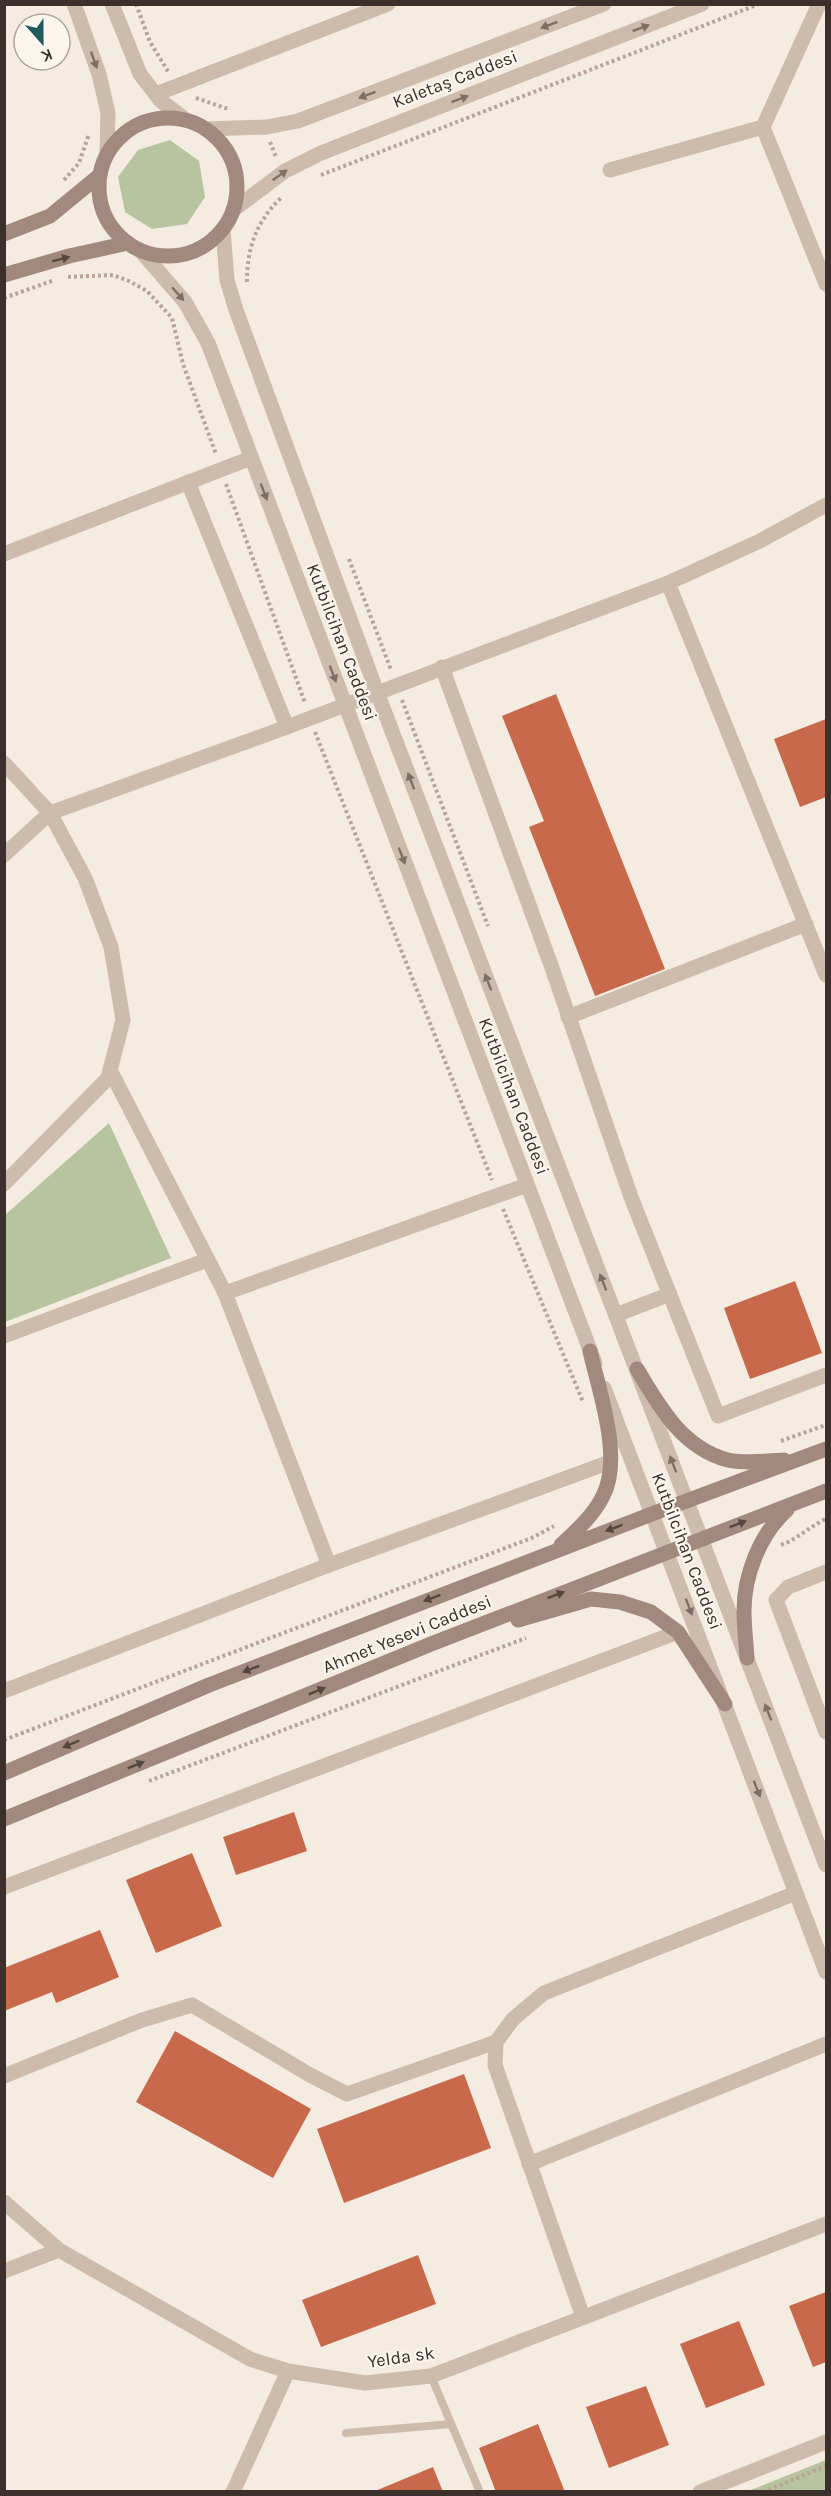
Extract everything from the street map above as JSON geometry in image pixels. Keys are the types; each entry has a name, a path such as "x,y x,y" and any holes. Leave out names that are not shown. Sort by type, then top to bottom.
{"main road":[{"path":"163,118 186,120 207,129 223,145 234,165 237,187 233,210 223,230 206,245 185,254 162,256 134,247 121,238 107,219 99,198 100,175 107,153 122,136 141,123 163,118"},
{"path":"4,234 50,216 100,175"},
{"path":"4,275 69,256 134,247"},
{"path":"555,1551 595,1510 605,1494 610,1462 609,1439 590,1351"},
{"path":"637,1369 668,1420 707,1451 727,1460 748,1462 799,1459"},
{"name":"Ahmet Yesevi Caddesi","path":"4,1773 209,1685 826,1449"},
{"name":"Ahmet Yesevi Caddesi","path":"4,1819 431,1644 826,1491"},
{"path":"747,1658 744,1609 757,1554 774,1522 793,1503"},
{"path":"431,1644 591,1599 620,1602 651,1612 678,1632 725,1704"}],"street":[{"path":"74,4 99,74 108,113 107,153"},
{"path":"112,4 140,74 156,94 186,120"},
{"path":"156,94 388,4"},
{"name":"Kaletaş Caddesi","path":"207,129 267,127 314,116 604,4"},
{"name":"Kaletaş Caddesi","path":"233,210 285,171 342,144 702,4"},
{"path":"819,4 764,127 826,285"},
{"path":"610,170 764,127"},
{"name":"Kutbilcihan Caddesi","path":"223,230 227,280 231,293 377,692 826,1865"},
{"name":"Kutbilcihan Caddesi","path":"134,247 189,308 208,343 826,1971"},
{"path":"4,554 251,458"},
{"path":"188,482 286,727"},
{"path":"4,855 50,813 669,583 760,541 826,505"},
{"path":"669,583 826,975"},
{"path":"442,668 631,1197 718,1416 826,1375"},
{"path":"4,763 50,813 85,878 111,947 123,1020 108,1078 4,1184"},
{"path":"568,1017 806,924"},
{"path":"110,1070 225,1293 329,1565"},
{"path":"225,1293 527,1185"},
{"path":"4,1336 207,1260"},
{"path":"616,1315 670,1294"},
{"path":"4,1691 329,1565 610,1462"},
{"path":"826,1572 788,1587 776,1600 826,1732"},
{"path":"4,1887 678,1632"},
{"path":"583,2317 495,2065 496,2042 513,2019 544,1993 796,1893"},
{"path":"4,2076 142,2020 192,2005 310,2075 347,2094 496,2042"},
{"path":"529,2164 826,2044"},
{"name":"Yelda sk","path":"4,2202 60,2250 250,2359 288,2371 365,2383 431,2376 826,2224"},
{"path":"4,2271 60,2250"},
{"path":"233,2492 288,2371"},
{"path":"700,2492 826,2442"}],"lane":[{"path":"431,2376 480,2490"},
{"path":"346,2433 452,2424"}],"path":[{"path":"136,4 150,42 164,67 180,85 206,103 234,110"},
{"path":"319,176 759,4"},
{"path":"267,127 270,146 285,171"},
{"path":"61,184 79,163 90,130"},
{"path":"231,293 247,290 247,267 252,240 265,215 284,195"},
{"path":"69,256 70,276"},
{"path":"4,298 70,276 113,275 147,291 172,318 183,364 310,718 498,1196 584,1405"},
{"path":"172,318 189,308"},
{"path":"347,553 492,936"},
{"path":"778,1442 826,1425"},
{"path":"757,1554 793,1540 808,1527 826,1519"},
{"path":"4,1740 534,1537 555,1525"},
{"path":"138,1785 528,1637"},
{"path":"763,2492 826,2466"}],"green space":[{"path":"170,140 199,161 205,197 187,224 152,229 125,212 118,177 138,150"},
{"path":"109,1123 171,1258 5,1322 5,1215"},
{"path":"826,2460 826,2491 748,2491"}],"building":[{"path":"556,694 665,969 595,996 529,827 544,821 502,716"},
{"path":"826,719 826,797 800,807 774,739"},
{"path":"795,1281 822,1353 750,1379 724,1308"},
{"path":"294,1812 307,1851 236,1875 223,1837"},
{"path":"192,1853 222,1926 156,1953 126,1880"},
{"path":"100,1930 119,1977 56,2003 52,1992 4,2011 4,1968"},
{"path":"175,2031 311,2109 273,2178 136,2102"},
{"path":"464,2074 491,2148 344,2203 317,2129"},
{"path":"418,2255 436,2304 321,2347 302,2300"},
{"path":"826,2292 826,2362 813,2367 789,2306"},
{"path":"739,2321 765,2385 706,2408 680,2344"},
{"path":"646,2386 669,2445 609,2468 586,2407"},
{"path":"538,2424 565,2492 496,2492 479,2448"},
{"path":"433,2467 443,2492 375,2492 375,2491"}]}
